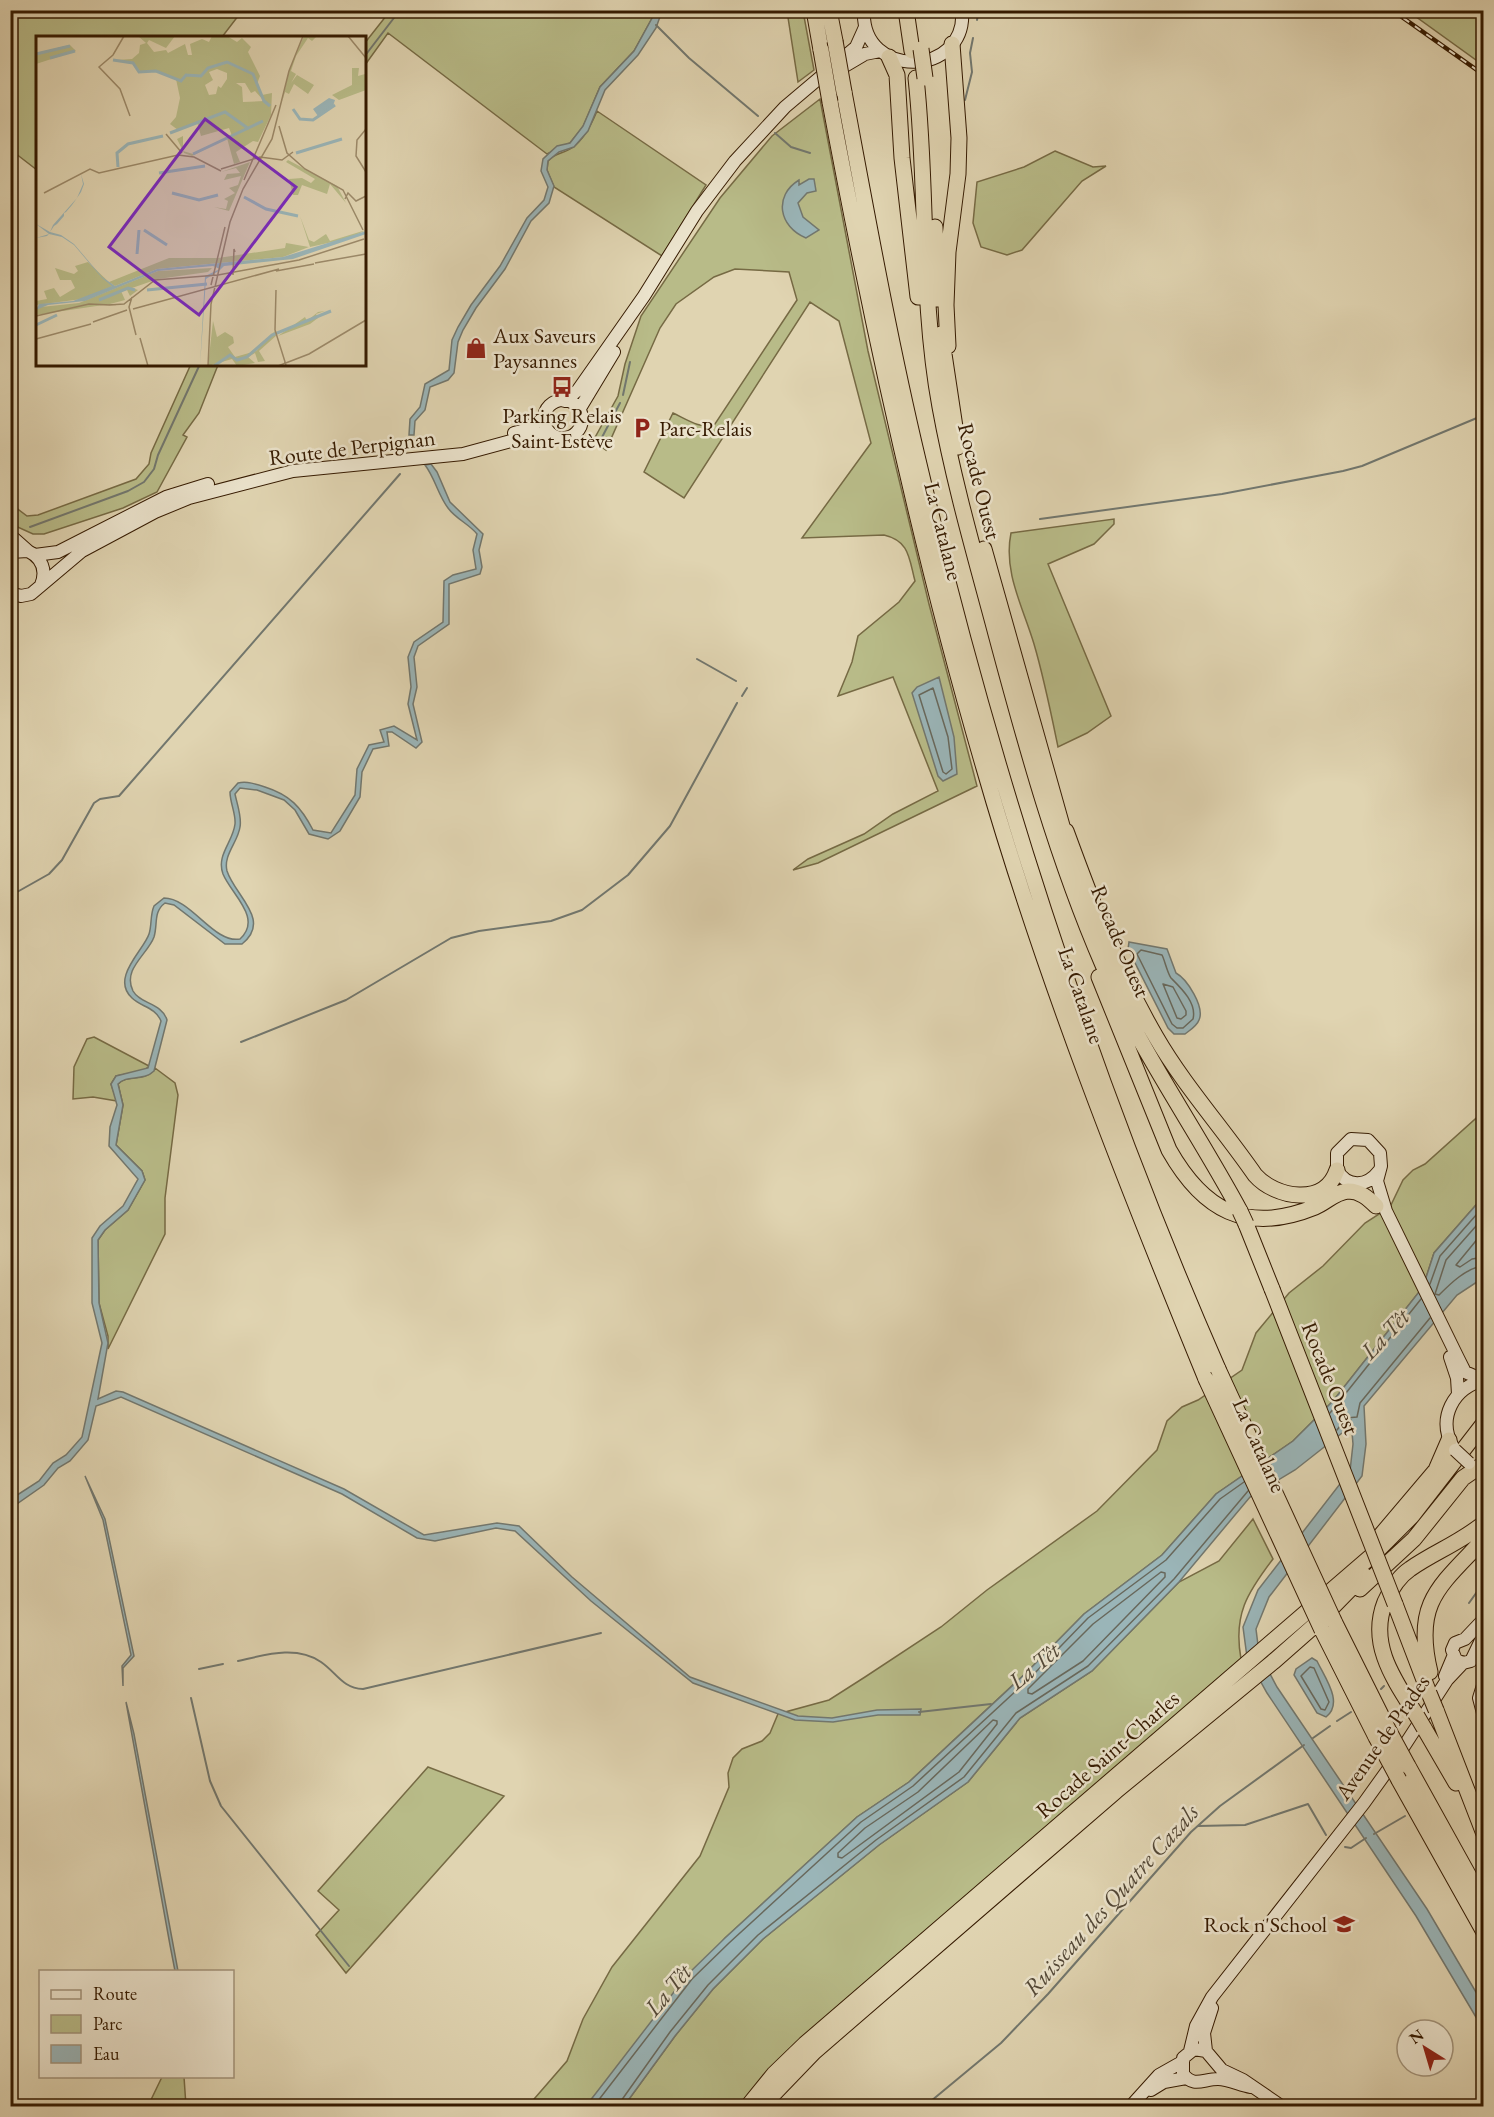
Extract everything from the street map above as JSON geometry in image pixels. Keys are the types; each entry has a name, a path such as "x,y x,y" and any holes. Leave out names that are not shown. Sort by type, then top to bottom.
{"highway":[{"name":"La Catalane","path":"814,10 878,349 904,462 984,770 1058,997 1096,1102 1206,1379 1324,1626 1383,1734 1399,1779 1484,1932"},
{"name":"La Catalane","path":"829,10 892,347 917,459 952,599 1034,882 1110,1100 1324,1626"},
{"name":"Rocade Ouest","path":"906,10 917,50"},
{"name":"Rocade Ouest","path":"916,10 920,78 934,171 939,318 958,447 1011,650 1082,889 1125,990 1214,1145 1247,1218 1397,1601 1484,1810"},
{"path":"952,45 959,138 946,304 958,447"},
{"path":"885,54 897,75 915,272 939,433 951,486 986,597"},
{"name":"Rocade Ouest","path":"920,78 925,256 934,366 951,461 986,597 1049,819 1104,968 1132,1023 1247,1218"},
{"path":"1056,804 1111,949 1136,1001 1157,1040 1255,1175 1271,1190 1295,1196 1307,1194 1328,1184 1337,1170"},
{"path":"1049,819 1088,948 1169,1149 1182,1173 1208,1201 1227,1211 1271,1218 1316,1207 1336,1194 1348,1191 1359,1192 1379,1204"},
{"path":"1291,1214 1350,1183"},
{"name":"Rocade Saint-Charles","path":"748,2106 774,2074 805,2044 1375,1553 1412,1516 1484,1423"},
{"name":"Rocade Saint-Charles","path":"762,2106 793,2071 1116,1791 1274,1662 1324,1626 1414,1524 1484,1436"},
{"path":"1314,1604 1383,1533 1436,1470 1452,1445"},
{"path":"1324,1626 1414,1539 1463,1478 1477,1466"},
{"path":"1484,1523 1460,1542 1408,1570 1395,1584 1383,1606 1380,1643 1385,1662 1460,1790 1484,1839"},
{"path":"1434,1692 1423,1644 1427,1611 1437,1590 1484,1539"},
{"name":"Rocade Ouest","path":"1397,1601 1434,1692 1484,1834"},
{"name":"La Catalane","path":"1383,1734 1408,1766 1484,1903"}],"main road":[{"path":"864,10 865,27 871,40 885,54"},
{"path":"579,410 696,224 746,157 798,105 835,74 865,54 885,54 916,63 929,60 952,45 958,35 962,10"},
{"path":"565,401 579,410 580,427 571,436 558,438 548,431 544,416 551,405 565,401 582,383 644,296 697,211 735,161 785,107 856,47 865,27"},
{"name":"Route de Perpignan","path":"10,552 58,552 136,510 189,489 287,465 455,450 525,429 544,416"},
{"name":"Route de Perpignan","path":"14,597 31,594 82,551 155,512 216,489 322,467 429,460 463,454 548,431"},
{"path":"10,535 32,553 44,572 41,585"},
{"path":"1379,1204 1377,1181 1380,1153 1375,1145 1359,1138 1351,1139 1339,1148 1335,1158 1337,1170 1350,1183 1366,1190 1379,1204 1461,1375 1458,1394 1447,1416 1452,1445 1477,1466"},
{"path":"1350,1183 1368,1182 1379,1172"},
{"path":"1461,1375 1483,1380"},
{"path":"1458,1394 1465,1388 1483,1380"},
{"path":"1484,1619 1465,1639 1455,1643 1452,1650 1484,1666"},
{"name":"Avenue de Prades","path":"1190,2051 1202,2014 1361,1800 1397,1756 1447,1680 1484,1634"},
{"path":"1465,1639 1472,1641 1467,1657"},
{"path":"1467,1657 1479,1672 1483,1683 1479,1698 1484,1717"},
{"name":"Avenue de Prades","path":"1206,2050 1204,2033 1212,2010 1235,1969"},
{"path":"1131,2106 1159,2075 1182,2062 1190,2051 1206,2050 1222,2070 1281,2106"},
{"path":"1182,2062 1186,2078"},
{"path":"1207,2081 1214,2073 1215,2062"},
{"path":"1136,2106 1148,2092 1164,2082 1186,2078 1196,2083 1219,2079 1251,2086"}],"green space":[{"path":"11,10 242,10 223,36 36,36 36,169 11,150"},
{"path":"390,11 656,11 634,51 600,87 583,127 570,143 547,154 388,33 366,64 366,41"},
{"path":"787,11 803,11 814,70 798,82"},
{"path":"1408,11 1483,11 1483,65"},
{"path":"820,99 868,351 929,604 977,786 818,863 793,870 808,859 864,834 893,814 938,791 893,677 838,696 852,662 858,636 899,602 915,581 904,546 884,535 802,538 871,443 839,321 810,302 684,498 644,472 673,413 699,425 715,424 797,300 789,272 735,269 714,277 676,304 660,328 606,450 593,441 618,396 625,364 641,316 720,198 772,136"},
{"path":"597,111 706,185 662,256 554,187 547,170 548,161 577,144 587,131"},
{"path":"1055,151 1093,167 1106,166 1082,181 1022,250 1007,255 981,247 973,223 977,182 1024,167"},
{"path":"190,366 218,366 199,413 183,435 187,437 157,492 123,508 44,534 33,534 11,524 11,504 27,516 38,515 136,479 149,464 151,453"},
{"path":"1114,519 1114,524 1094,544 1048,564 1111,716 1087,733 1058,747 1038,657 1012,576 1009,547 1011,533"},
{"path":"94,1037 149,1066 144,1071 116,1076 111,1084 117,1101 93,1097 73,1099 74,1067 87,1039"},
{"path":"155,1068 175,1083 178,1095 165,1198 165,1234 108,1349 108,1336 99,1303 98,1240 105,1230 128,1210 145,1180 142,1171 116,1145 123,1105 118,1084 127,1079 147,1075"},
{"path":"1483,1112 1483,1197 1434,1253 1423,1287 1333,1401 1293,1441 1216,1494 1162,1555 1084,1614 1027,1672 909,1782 857,1817 725,1938 586,2106 528,2106 567,2061 583,2019 612,1967 700,1856 729,1787 728,1773 733,1758 742,1749 762,1741 770,1733 778,1714 829,1700 941,1627 987,1590 1097,1511 1157,1450 1167,1421 1182,1407 1198,1400 1242,1370 1256,1333 1289,1293 1323,1266 1365,1223 1390,1207 1403,1180 1413,1170 1425,1164"},
{"path":"1253,1519 1273,1559 1244,1605 1239,1630 1241,1659 774,2064 739,2106 624,2106 713,1989 763,1939 879,1845 968,1782 1020,1718 1092,1671 1179,1582 1219,1561"},
{"path":"428,1767 504,1796 346,1973 316,1935 339,1910 318,1891"},
{"path":"162,2078 184,2078 186,2106 148,2106"}],"water":[{"path":"656,11 662,11 656,28 638,55 605,90 588,131 574,147 559,152 548,161 547,170 554,186 549,203 531,221 505,269 476,308 458,342 454,373 448,380 430,387 425,410 415,421 414,435 409,435 410,419 420,407 425,384 449,370 452,340 458,327 500,266 527,218 544,200 548,187 541,171 543,159 557,146 570,143 583,126 600,87 634,51"},
{"path":"809,179 814,179 816,191 807,193 798,203 803,217 819,230 806,238 790,227 785,219 783,202 785,194 791,187 799,180 799,185"},
{"path":"431,464 450,502 483,534 479,550 482,567 480,574 449,584 449,624 418,646 414,657 417,687 413,704 422,742 416,748 392,732 387,732 389,746 373,749 362,772 360,797 340,831 328,839 309,834 295,810 284,800 257,790 240,788 235,794 240,827 226,865 231,880 253,917 250,935 242,944 225,944 174,905 165,903 157,914 154,937 133,969 130,983 133,991 141,999 161,1010 167,1020 154,1071 145,1076 126,1079 118,1084 123,1105 116,1145 142,1171 145,1180 128,1210 105,1230 98,1240 99,1303 108,1343 98,1399 116,1391 123,1392 344,1489 424,1535 497,1523 519,1526 572,1577 690,1677 798,1716 832,1718 877,1710 921,1709 920,1715 878,1715 833,1722 795,1720 693,1683 591,1601 515,1531 496,1528 435,1541 417,1538 342,1494 121,1397 96,1406 88,1440 70,1461 58,1468 44,1485 11,1508 11,1499 39,1481 53,1463 66,1455 82,1437 102,1343 92,1303 92,1238 100,1226 123,1206 138,1179 109,1146 110,1127 117,1105 111,1084 116,1076 148,1068 161,1021 152,1010 132,998 126,990 126,973 149,934 154,906 164,898 184,905 221,935 230,939 240,939 246,931 247,914 227,882 221,867 223,855 235,824 230,792 238,783 245,782 274,790 299,808 313,830 331,833 355,795 357,769 369,745 384,742 380,730 394,726 417,740 408,704 411,687 408,657 414,642 443,622 444,581 453,575 476,569 473,550 477,534 448,508 425,465"},
{"path":"939,677 954,737 957,774 943,781 938,776 912,693 917,687"},
{"path":"1129,942 1167,949 1176,973 1190,987 1199,1008 1198,1022 1185,1034 1174,1034 1168,1028 1128,949"},
{"name":"La Têt","path":"1483,1197 1483,1278 1457,1295 1364,1406 1366,1444 1362,1476 1269,1597 1256,1629 1259,1653 1277,1687 1427,1909 1483,2004 1483,2029 1416,1916 1267,1693 1247,1657 1243,1627 1258,1590 1350,1471 1353,1444 1351,1421 1342,1433 1295,1470 1250,1497 1179,1582 1092,1671 1020,1718 968,1782 879,1845 763,1939 713,1989 624,2106 586,2106 687,1975 725,1938 857,1817 909,1782 1027,1672 1084,1614 1162,1555 1216,1494 1293,1441 1333,1401 1423,1287 1434,1253"},
{"path":"85,1476 105,1519 134,1656 123,1668 123,1686 122,1666 131,1655 103,1520"},
{"path":"1312,1658 1317,1661 1333,1698 1331,1711 1326,1717 1317,1713 1294,1675 1296,1669"},
{"path":"126,1702 178,1970 175,1970"}],"waterway":[{"path":"366,54 400,10"},
{"path":"977,20 979,10"},
{"path":"656,25 689,58 758,116"},
{"path":"965,100 972,72 970,53 973,38"},
{"path":"775,133 791,147 810,153"},
{"path":"623,395 630,362"},
{"path":"30,527 128,491 144,482 154,469 158,455 199,366"},
{"path":"600,441 620,403"},
{"path":"1040,519 1222,494 1343,471 1362,466 1484,415"},
{"path":"10,896 49,874 62,860 94,803 100,799 119,796 400,474"},
{"path":"697,659 736,681"},
{"path":"742,696 747,688"},
{"path":"241,1042 346,1000 451,938 479,931 551,921 582,910 628,875 670,826 737,703"},
{"name":"Ruisseau des Quatre Cazals","path":"1469,1603 1484,1582"},
{"path":"238,1661 280,1653 301,1654 321,1662 350,1686 363,1689 601,1633"},
{"path":"199,1669 223,1664"},
{"name":"Ruisseau des Quatre Cazals","path":"1381,1689 1384,1686"},
{"path":"191,1698 210,1781 221,1806 349,1966"},
{"path":"919,1712 991,1704"},
{"name":"Ruisseau des Quatre Cazals","path":"1337,1721 1351,1712"},
{"name":"Ruisseau des Quatre Cazals","path":"1313,1738 1330,1726"},
{"name":"Ruisseau des Quatre Cazals","path":"925,2106 1001,2043 1048,1994 1191,1832 1220,1806 1304,1745"},
{"path":"1198,1826 1245,1825 1308,1804 1326,1835"},
{"path":"1374,1834 1405,1816"},
{"path":"1345,1847 1351,1848 1366,1838"}],"railway":[{"path":"1392,10 1484,75"}],"place":[{"name":"Aux Saveurs Paysannes","path":"476,348"},
{"name":"Parking Relais Saint-Estève","path":"562,387"},
{"name":"Parc-Relais","path":"642,428"},
{"name":"Rock n'School","path":"1344,1924"}]}
